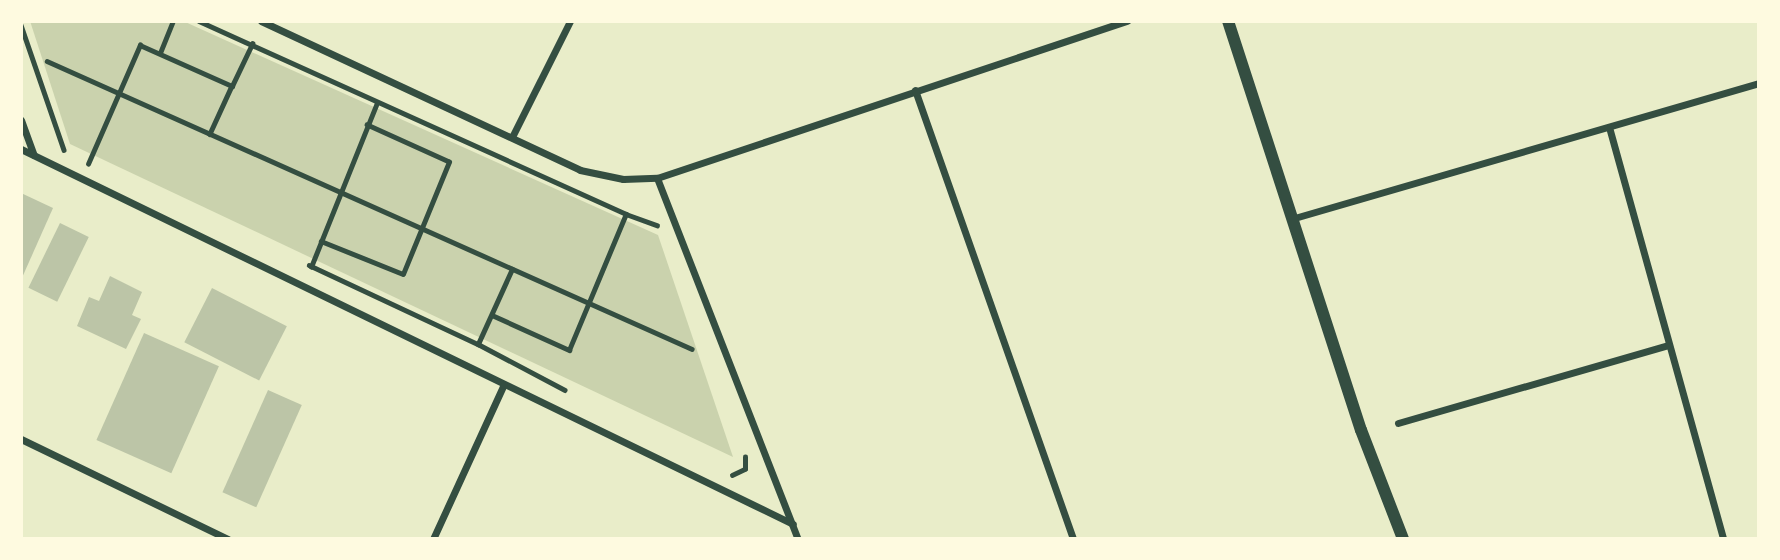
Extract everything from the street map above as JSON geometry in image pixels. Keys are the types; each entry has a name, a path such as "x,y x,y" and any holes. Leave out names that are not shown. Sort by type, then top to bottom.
{"street":[{"path":"261,21 580,170 624,179 657,178 1128,21"},
{"path":"512,137 570,21"},
{"path":"1228,21 1361,430 1402,539"},
{"path":"1291,219 1759,83"},
{"path":"915,90 1073,539"},
{"path":"21,120 34,155"},
{"path":"1609,127 1723,539"},
{"path":"21,149 793,524"},
{"path":"657,178 798,539"},
{"path":"1398,423 1668,345"},
{"path":"433,539 504,384"},
{"path":"21,439 228,539"}],"path":[{"path":"160,53 173,21"},
{"path":"199,21 625,214 662,227"},
{"path":"21,25 62,148 72,158"},
{"path":"88,165 141,44 232,86"},
{"path":"210,134 252,44"},
{"path":"47,61 692,349"},
{"path":"311,267 377,103"},
{"path":"321,241 403,274 449,162 368,125"},
{"path":"80,162 100,171"},
{"path":"492,315 569,350 625,214"},
{"path":"299,261 478,344 573,394"},
{"path":"478,344 512,269"},
{"path":"728,475 744,469 745,456 740,444"}],"green space":[{"path":"30,21 183,21 658,235 733,457 70,144"}],"building":[{"path":"21,193 53,208 21,280"},
{"path":"60,223 89,237 57,302 28,288"},
{"path":"110,276 142,292 132,315 141,319 126,349 77,326 89,297 99,301"},
{"path":"212,288 287,326 259,380 184,342"},
{"path":"144,333 219,366 171,473 96,440"},
{"path":"268,390 302,405 256,507 222,492"}]}
